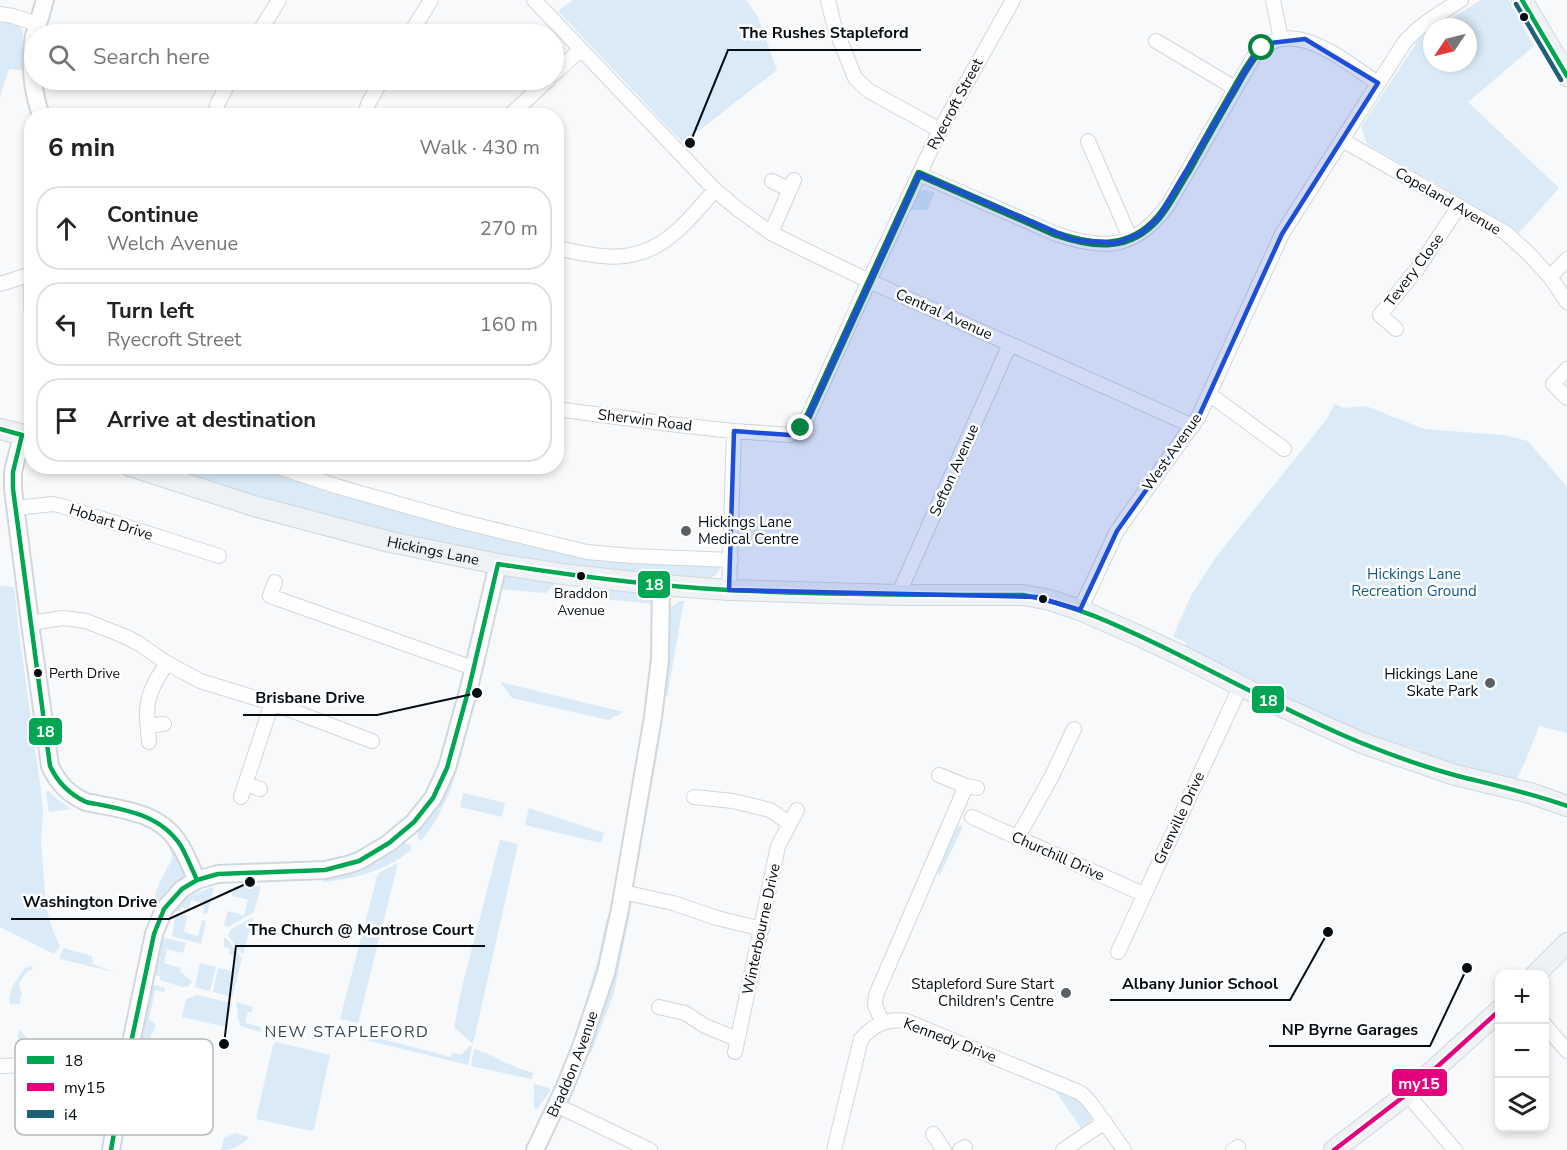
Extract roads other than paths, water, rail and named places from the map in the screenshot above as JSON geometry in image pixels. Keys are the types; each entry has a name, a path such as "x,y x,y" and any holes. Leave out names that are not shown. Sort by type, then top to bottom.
{"main road":[{"path":"1522,0 1567,76"},
{"path":"0,429 24,435"},
{"name":"Hickings Lane","path":"155,474 276,513 390,542 498,564 562,574 729,590 1023,596 1050,600 1080,610 1167,649 1316,723 1371,747 1455,775 1530,793 1567,806"},
{"path":"1541,970 1567,943"},
{"path":"1334,1150 1407,1094 1495,1015"}],"street":[{"path":"38,24 45,0"},
{"path":"264,24 279,0"},
{"path":"416,24 432,0"},
{"name":"Central Avenue","path":"534,0 557,24"},
{"path":"828,0 834,25 859,82 869,91 940,130"},
{"name":"Ryecroft Street","path":"734,431 790,435 805,423 940,130 1013,0"},
{"path":"1273,0 1281,39"},
{"name":"West Avenue","path":"1080,610 1116,531 1199,416 1282,234 1378,83 1413,33 1461,0"},
{"path":"0,14 13,16 24,24"},
{"name":"Central Avenue","path":"564,32 715,190 771,233 869,280 1193,426"},
{"path":"919,174 1056,234 1096,244 1116,243 1149,228 1168,205 1256,53 1270,43 1281,39 1305,39 1318,44 1378,83"},
{"path":"1156,41 1235,88"},
{"path":"564,64 580,49"},
{"path":"34,90 39,108"},
{"path":"216,108 225,90"},
{"path":"367,108 376,90"},
{"path":"518,108 537,90"},
{"name":"Copeland Avenue","path":"1342,140 1506,233 1550,277 1567,302"},
{"path":"1089,141 1130,238"},
{"path":"771,233 792,185 772,181"},
{"path":"564,250 604,257 625,257 638,254 659,245 676,233 715,190"},
{"name":"Tevery Close","path":"1395,329 1380,315 1418,268 1459,206"},
{"path":"1550,277 1567,259"},
{"path":"0,284 24,276"},
{"name":"Sefton Avenue","path":"898,595 1010,344"},
{"path":"1567,369 1552,384 1567,398"},
{"path":"1209,394 1284,449"},
{"name":"Sherwin Road","path":"564,410 734,431"},
{"path":"729,590 734,431"},
{"path":"24,444 13,472 15,508 50,766 63,788 77,798 147,816 164,826 179,842 197,880"},
{"path":"299,474 459,521 586,552 731,560"},
{"name":"Hobart Drive","path":"15,508 53,504 62,506 203,558 219,556"},
{"path":"132,1039 156,928 164,909 182,889 197,880 225,874 335,869 359,861 389,843 426,808 442,780 450,757 498,564"},
{"path":"275,582 270,596 473,668"},
{"name":"Braddon Avenue","path":"535,1150 581,1047 606,973 623,892 658,686 661,585"},
{"path":"30,623 63,618 86,621 138,643 189,676 213,686 272,703 323,730 372,741"},
{"path":"149,742 147,705 152,688 167,663"},
{"name":"Grenville Drive","path":"1118,952 1241,686"},
{"path":"260,789 243,790 272,703"},
{"path":"148,726 164,724"},
{"path":"1017,838 1047,786 1074,729"},
{"path":"882,1022 876,1005 876,995 922,885 971,787 939,775"},
{"path":"694,797 713,805 733,801 770,810 789,823"},
{"name":"Winterbourne Drive","path":"659,1007 685,1013 736,1046 778,846 797,810"},
{"name":"Churchill Drive","path":"972,818 1143,894"},
{"path":"909,879 922,885"},
{"path":"623,892 673,903 717,918 762,929"},
{"name":"Kennedy Drive","path":"834,1150 861,1039 882,1022 894,1020 906,1021 1077,1091 1090,1102 1124,1150"},
{"path":"1549,1029 1567,1051"},
{"path":"0,1066 15,1065"},
{"path":"1407,1094 1455,1150"},
{"path":"556,1105 650,1150"},
{"path":"1063,1150 1105,1122"},
{"path":"933,1134 944,1150"},
{"path":"111,1150 114,1135"}],"place":[{"name":"The Rushes Stapleford","path":"690,143"},
{"name":"Hickings Lane Medical Centre","path":"686,531"},
{"name":"Braddon Avenue","path":"581,576"},
{"name":"Perth Drive","path":"38,673"},
{"name":"Hickings Lane Skate Park","path":"1490,683"},
{"name":"Brisbane Drive","path":"477,693"},
{"name":"Washington Drive","path":"250,882"},
{"name":"Albany Junior School","path":"1328,932"},
{"name":"NP Byrne Garages","path":"1467,968"},
{"name":"Stapleford Sure Start Children's Centre","path":"1066,993"},
{"name":"The Church @ Montrose Court","path":"224,1044"}],"district":[{"name":"NEW STAPLEFORD","path":"347,1031"}],"park label":[{"name":"Hickings Lane Recreation Ground","path":"1414,582"}]}
